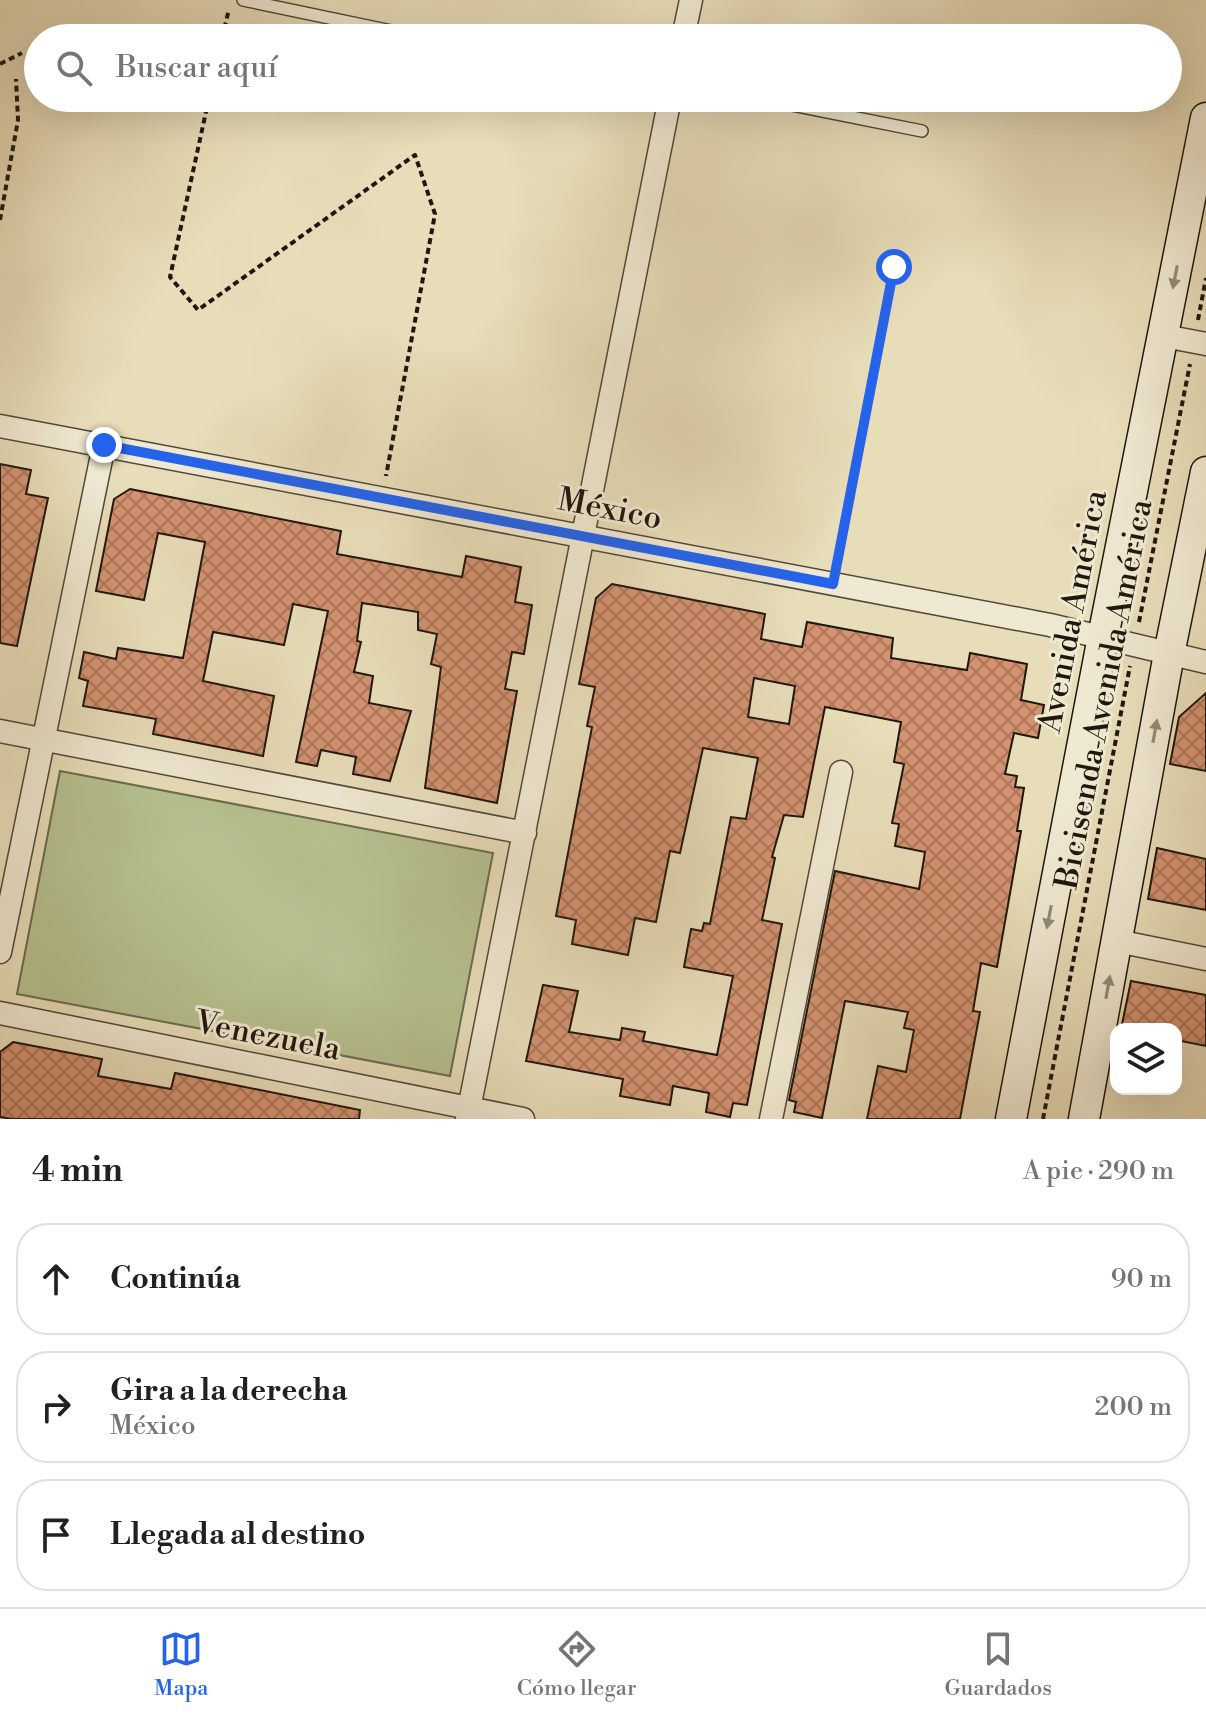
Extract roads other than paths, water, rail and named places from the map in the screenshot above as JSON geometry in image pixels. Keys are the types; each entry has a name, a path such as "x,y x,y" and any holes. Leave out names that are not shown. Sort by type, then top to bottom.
{"main road":[{"name":"Avenida América","path":"1011,1119 1206,118"},
{"path":"1084,1119 1169,654 1206,472"}],"street":[{"path":"686,24 691,0"},
{"path":"468,1114 667,112"},
{"path":"1164,336 1200,343"},
{"name":"México","path":"0,426 583,535 1103,637 1206,662"},
{"path":"0,952 104,445"},
{"path":"0,731 525,833"},
{"path":"771,1119 841,772"},
{"path":"1117,941 1206,959"},
{"name":"Venezuela","path":"0,1013 468,1114 523,1119"}],"lane":[{"path":"243,0 358,24"},
{"path":"827,112 922,131"}]}
